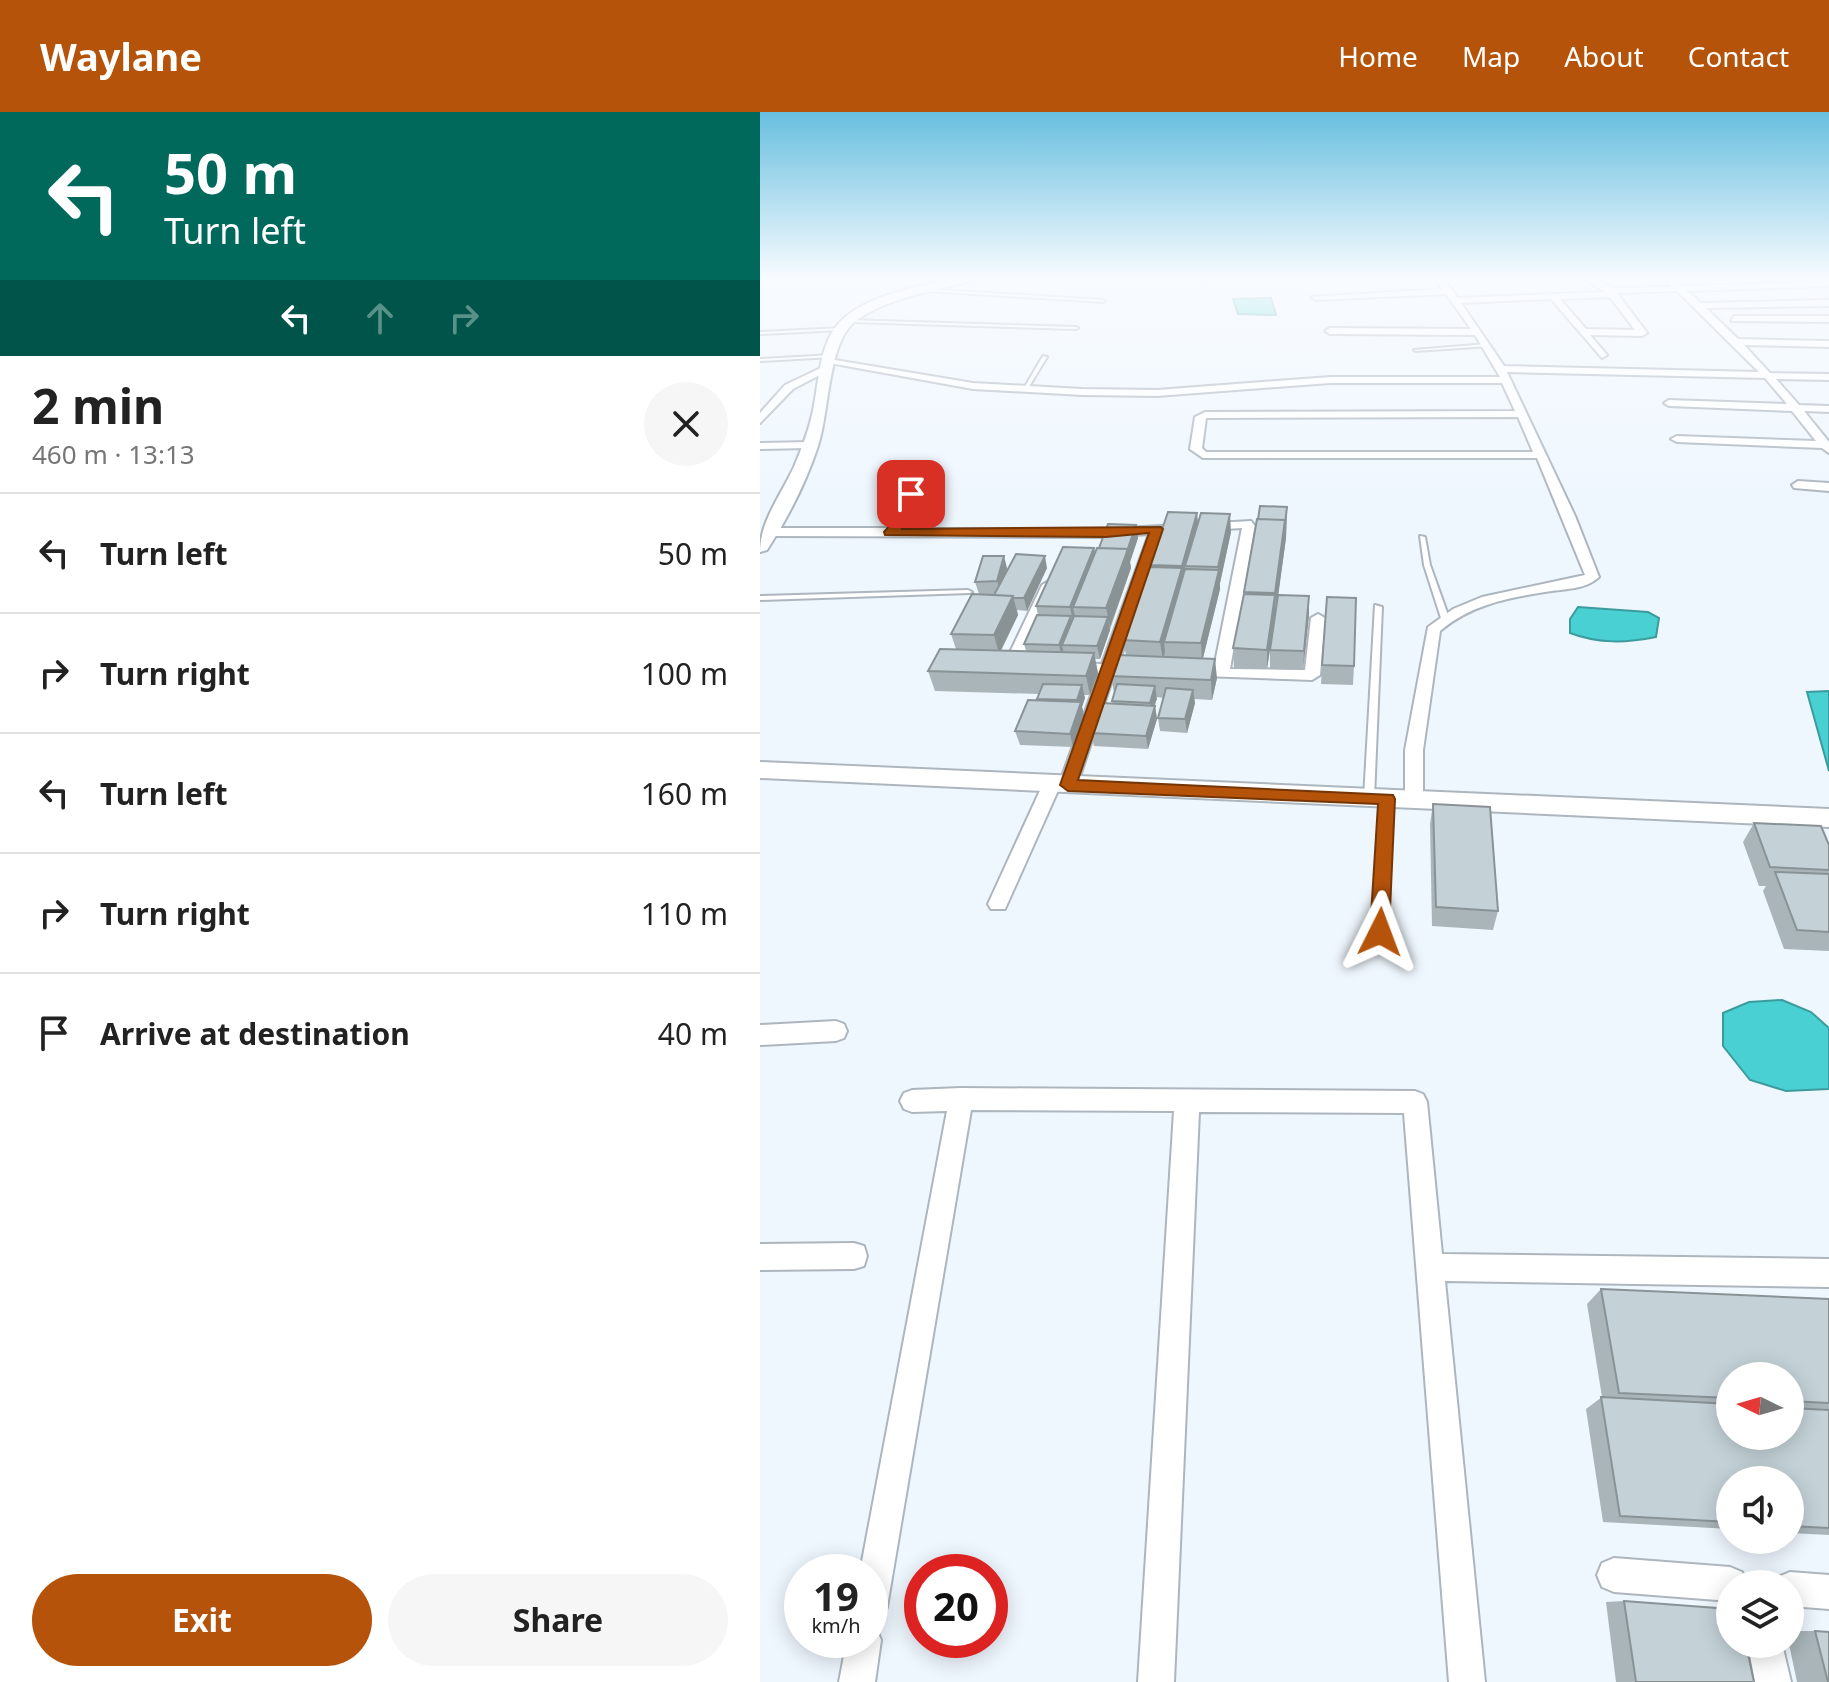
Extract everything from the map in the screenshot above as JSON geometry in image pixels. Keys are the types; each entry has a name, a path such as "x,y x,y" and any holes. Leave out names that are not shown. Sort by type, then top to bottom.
{"street":[{"path":"760,546 819,419 829,362 834,350"},
{"path":"1414,800 1414,750 1433,630 1461,608 1583,583 1592,577 1569,516 1490,350"},
{"path":"1598,350 1602,355"},
{"path":"1744,350 1770,376 1828,447"},
{"path":"760,420 789,387 829,362 973,386 1157,393 1330,380 1502,375 1829,377"},
{"path":"1669,403 1829,409"},
{"path":"1521,414 1205,415 1200,417 1196,449 1203,455 1541,455"},
{"path":"1677,439 1828,447"},
{"path":"760,446 809,445"},
{"path":"889,532 898,527 903,517 911,494 907,485"},
{"path":"1798,485 1829,487"},
{"path":"767,529 1106,533 1239,524 1249,526 1221,673"},
{"path":"998,904 1060,785 1108,669 1157,529"},
{"path":"1012,665 1056,568"},
{"path":"1193,672 1312,675 1318,618"},
{"path":"1053,667 1165,671"},
{"path":"760,770 1378,798 1822,826"},
{"path":"760,1035 836,1031"},
{"path":"879,1554 961,1099"},
{"path":"912,1101 1415,1102 1467,1682"},
{"path":"1156,1682 1187,1101"},
{"path":"760,1257 854,1256"},
{"path":"1432,1267 1829,1273"},
{"path":"1614,1575 1716,1583"},
{"path":"1804,1590 1829,1592"},
{"path":"857,1682 861,1658"},
{"path":"1768,1658 1773,1682"}],"lane":[{"path":"1025,389 1045,357"},
{"path":"760,360 829,362"},
{"path":"1422,537 1427,565 1445,618"},
{"path":"760,598 968,592"},
{"path":"1378,607 1380,932"}],"water":[{"path":"1578,607 1648,612 1659,618 1656,637 1613,641 1570,633 1570,619"},
{"path":"1829,691 1829,771 1807,692"},
{"path":"1782,1000 1811,1012 1829,1028 1829,1089 1786,1091 1750,1080 1723,1046 1723,1013 1749,1002"}],"building":[{"path":"1260,506 1287,507 1285,524 1285,520 1258,519"},
{"path":"1168,512 1197,513 1182,566 1150,565"},
{"path":"1201,513 1230,514 1218,567 1185,566"},
{"path":"1257,519 1285,520 1275,593 1244,592"},
{"path":"1108,524 1136,525 1128,549 1099,548"},
{"path":"1063,547 1094,548 1070,607 1036,606"},
{"path":"1097,548 1128,549 1106,608 1073,607"},
{"path":"1016,554 1045,556 1024,598 994,595"},
{"path":"983,556 1004,556 997,581 975,582"},
{"path":"1149,567 1182,568 1160,642 1123,640"},
{"path":"1185,569 1219,570 1201,643 1164,642"},
{"path":"972,594 1013,596 994,635 951,634"},
{"path":"1244,594 1275,595 1267,650 1233,648"},
{"path":"1278,595 1309,596 1304,651 1270,650"},
{"path":"1327,597 1356,598 1354,666 1322,665"},
{"path":"1037,615 1071,616 1059,645 1024,644"},
{"path":"1074,616 1108,617 1097,646 1062,645"},
{"path":"940,649 1094,653 1086,676 928,671"},
{"path":"1118,655 1215,659 1211,680 1111,676"},
{"path":"1043,684 1082,685 1077,700 1037,699"},
{"path":"1117,684 1155,686 1150,703 1112,701"},
{"path":"1166,688 1193,690 1185,719 1158,718"},
{"path":"1028,700 1081,702 1070,734 1015,731"},
{"path":"1102,703 1155,706 1146,736 1091,733"},
{"path":"1433,804 1490,807 1498,911 1436,907"},
{"path":"1754,823 1821,826 1829,845 1829,870 1770,867"},
{"path":"1775,872 1829,874 1829,932 1797,930"},
{"path":"1601,1289 1829,1299 1829,1403 1804,1402 1804,1362 1716,1362 1716,1397 1619,1393"},
{"path":"1601,1397 1716,1403 1716,1450 1804,1450 1804,1409 1829,1410 1829,1528 1804,1527 1804,1466 1716,1466 1716,1521 1620,1516"},
{"path":"1624,1601 1716,1608 1716,1658 1749,1658 1754,1682 1636,1682"},
{"path":"1815,1631 1829,1632 1829,1682 1828,1682"}],"route":[{"path":"911,494 898,527 889,532 1106,533 1157,529 1068,785 1387,799 1380,932"}]}
